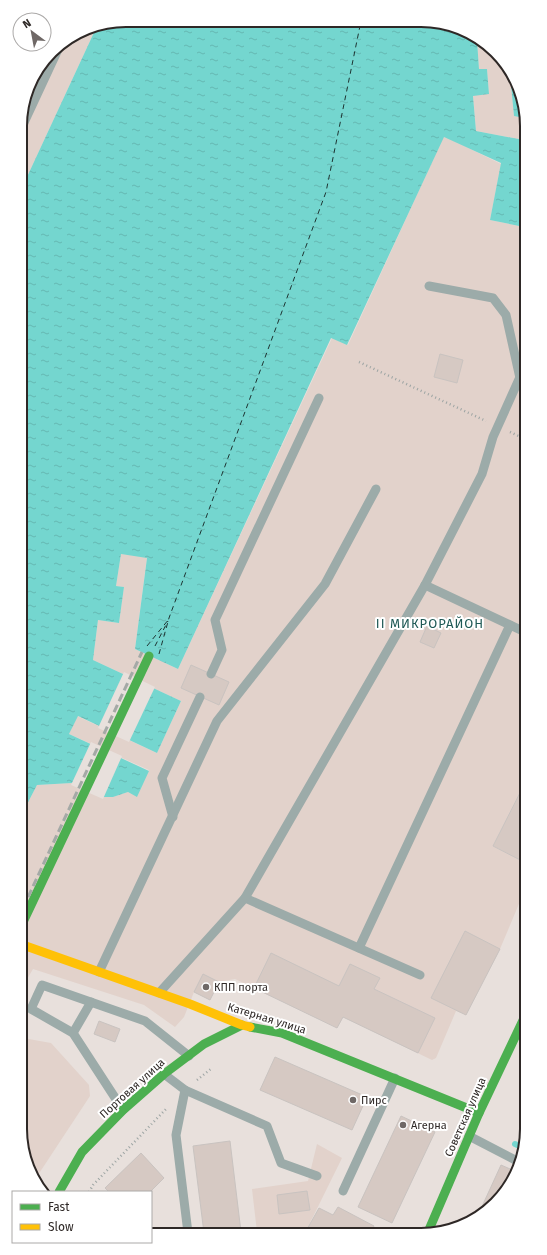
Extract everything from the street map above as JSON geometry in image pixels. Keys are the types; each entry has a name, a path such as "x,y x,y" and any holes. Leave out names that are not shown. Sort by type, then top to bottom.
{"main road":[{"path":"27,914 149,656"},
{"name":"Катерная улица","path":"27,946 190,1004 242,1025 282,1033 479,1113"},
{"name":"Портовая улица","path":"60,1191 82,1152 123,1110 164,1074 204,1044 242,1025"},
{"name":"Советская улица","path":"430,1227 479,1113 520,1027"}],"lane":[{"path":"28,114 54,58"},
{"path":"429,286 493,298 506,315 520,369"},
{"path":"159,993 245,898 425,585 482,474 493,437 520,381"},
{"path":"211,674 222,650 215,620 319,398"},
{"path":"99,972 217,721 325,584 376,489"},
{"path":"425,585 520,630"},
{"path":"359,948 510,625"},
{"path":"173,817 162,778 200,697"},
{"path":"245,898 420,975"},
{"path":"123,1110 73,1033 31,1009 42,985 145,1021 188,1056"},
{"path":"73,1033 91,1002"},
{"path":"164,1074 185,1090 267,1126 282,1163 317,1176"},
{"path":"344,1191 395,1078"},
{"path":"185,1090 176,1135 187,1228"},
{"path":"469,1136 515,1160"}],"path":[{"path":"359,362 487,421"},
{"path":"508,431 520,437"},
{"path":"90,1191 93,1185 185,1090 212,1068"}],"shaded area":[{"path":"94,32 27,177 27,119 30,100 37,82 47,66 61,51 76,40"},
{"path":"477,44 491,56 507,76 511,86 514,116 519,117 520,139 476,131 473,95 489,94 487,69 479,69"},
{"path":"444,136 501,164 490,220 520,226 520,793 493,846 520,860 520,901 500,949 466,1015 456,1011 436,1058 432,1060 343,1017 337,1028 235,979 219,982 210,1000 194,992 184,1017 175,1027 144,1005 33,969 27,979 27,804 37,785 72,783 113,797 128,792 137,796 149,770 69,734 77,716 157,753 181,701 93,660 98,620 119,623 124,587 116,586 121,554 147,557 135,649 178,669 332,338 348,345"},
{"path":"27,1039 51,1043 89,1085 90,1096 38,1175 30,1155 28,1142"},
{"path":"317,1144 342,1158 307,1228 257,1228 252,1189 308,1181"}],"water":[{"path":"119,27 428,27 453,32 477,44 479,69 487,69 489,94 473,96 476,131 520,139 520,226 490,220 501,163 444,137 347,345 331,338 178,669 135,649 147,558 121,554 116,586 124,587 119,623 98,620 93,660 181,701 157,753 78,716 69,734 149,771 137,797 128,792 113,797 103,797 72,783 37,785 27,804 27,177 94,32"},
{"path":"511,86 517,100 519,117 514,116"}],"pier":[{"path":"124,672 155,687 129,742 98,728"},
{"path":"91,742 122,756 103,799 71,785"}],"building":[{"path":"440,354 463,360 457,383 434,377"},
{"path":"427,626 441,633 434,648 420,642"},
{"path":"191,665 229,682 219,705 181,688"},
{"path":"520,793 520,860 493,846"},
{"path":"465,931 500,949 466,1015 431,998"},
{"path":"271,953 339,986 350,964 380,978 374,989 435,1018 418,1053 343,1017 337,1028 254,988"},
{"name":"КПП порта","path":"203,974 219,982 210,1000 194,992"},
{"path":"99,1021 120,1029 115,1042 94,1034"},
{"path":"275,1057 367,1097 352,1130 260,1090"},
{"path":"401,1116 435,1132 392,1223 358,1207"},
{"path":"230,1141 241,1228 203,1228 193,1146"},
{"path":"141,1153 164,1178 151,1191 108,1191 105,1188"},
{"path":"501,1165 511,1170 500,1189 482,1207"},
{"path":"307,1191 310,1210 279,1214 277,1195"},
{"path":"338,1207 374,1226 373,1228 308,1228 319,1208 333,1215"}],"ferry route":[{"path":"159,654 169,618 326,192 360,27"},
{"path":"147,646 169,619"},
{"path":"155,646 168,621"}],"railway":[{"path":"27,899 142,652"}],"traffic: fast":[{"path":"27,914 149,656"},
{"path":"60,1191 82,1152 123,1110 164,1074 204,1044 242,1025"},
{"path":"250,1027 282,1033 479,1113 520,1027"},
{"path":"430,1227 479,1113"}],"traffic: slow":[{"path":"27,946 190,1004 250,1027"}],"place":[{"name":"КПП порта","path":"206,987"},
{"name":"Пирс","path":"353,1100"},
{"name":"Агерна","path":"403,1125"}],"district":[{"name":"II МИКРОРАЙОН","path":"430,623"}]}
